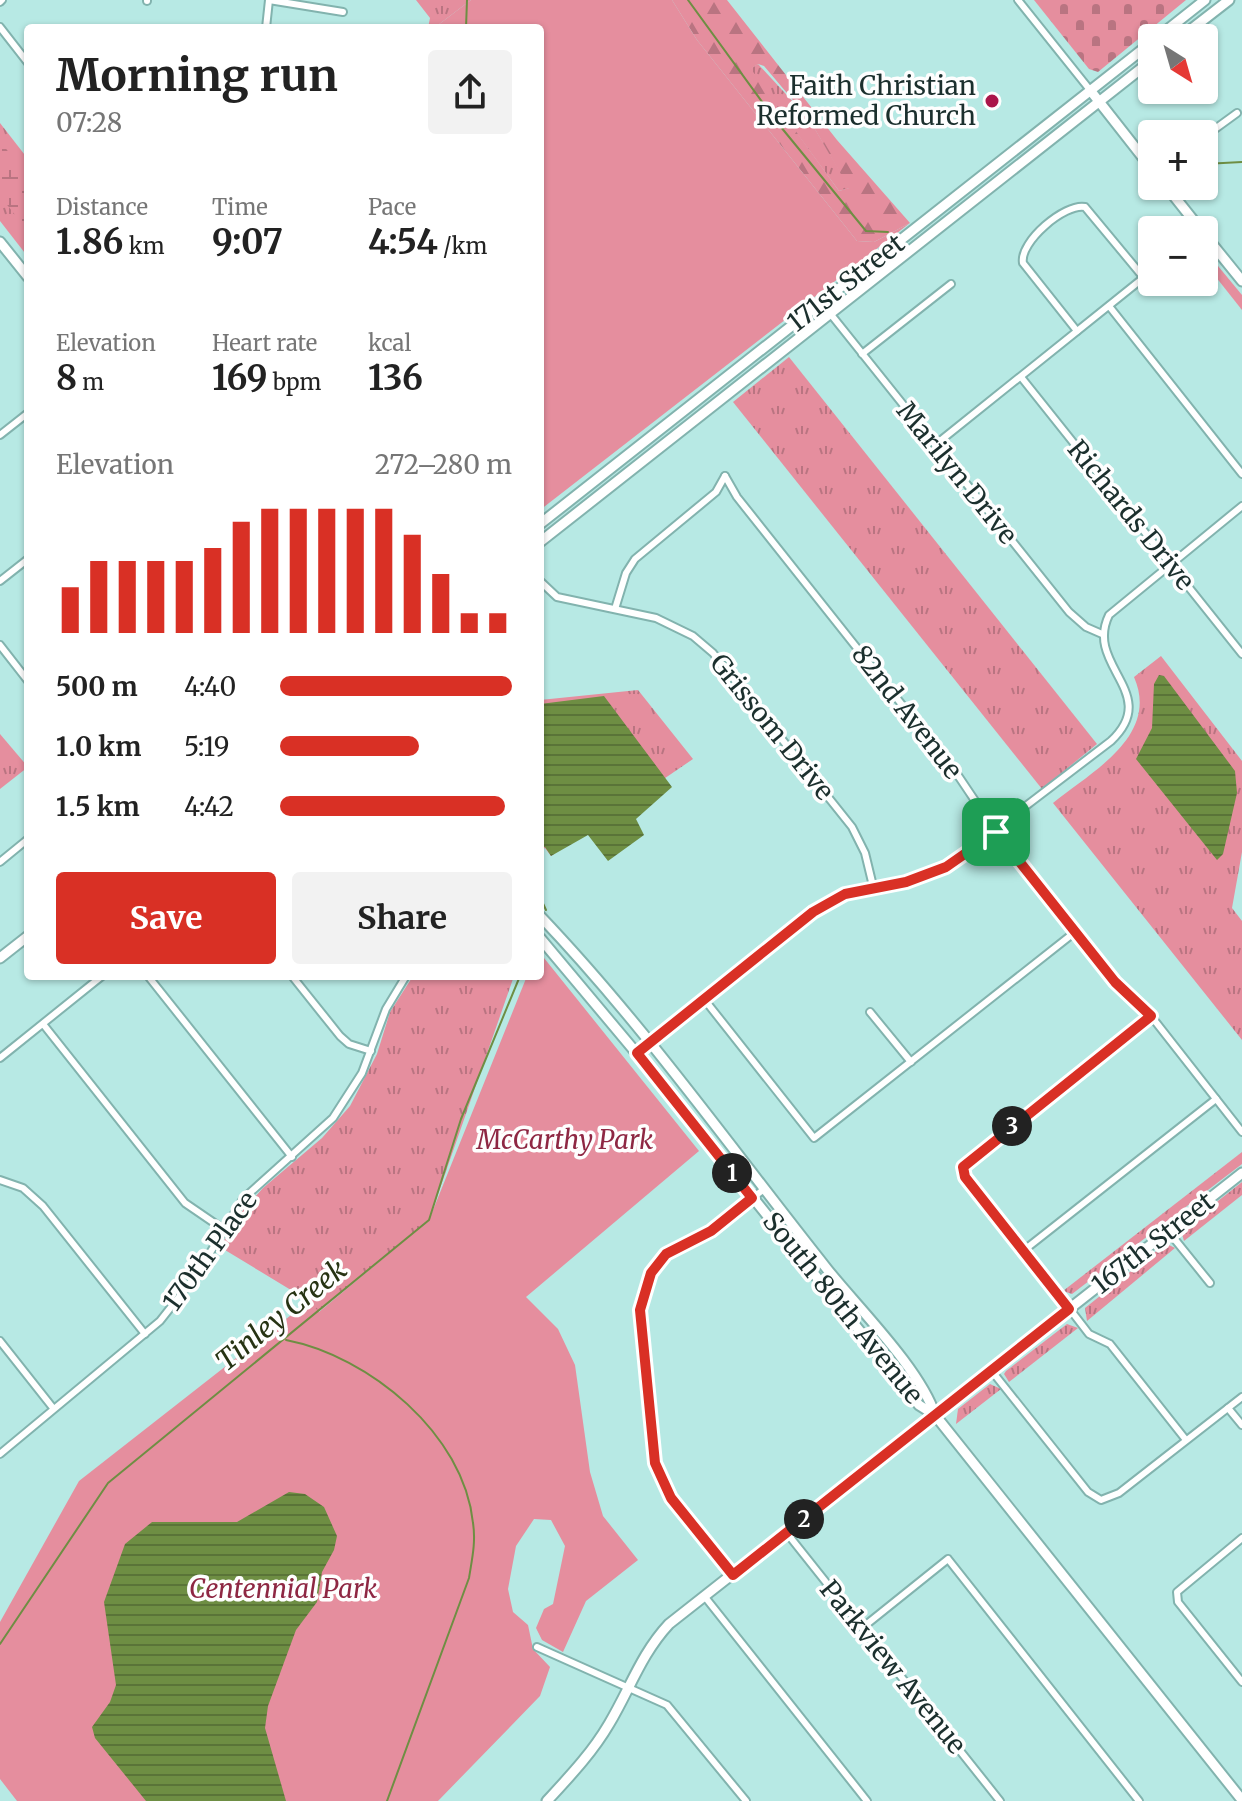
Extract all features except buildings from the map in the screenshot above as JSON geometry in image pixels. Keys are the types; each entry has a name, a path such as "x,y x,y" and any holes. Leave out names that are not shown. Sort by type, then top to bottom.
{"street":[{"path":"266,24 269,0 343,12"},
{"path":"1018,0 1138,149"},
{"name":"171st Street","path":"1174,24 1205,0"},
{"path":"1198,24 1229,0"},
{"path":"0,27 24,58"},
{"name":"171st Street","path":"544,521 1138,52"},
{"name":"171st Street","path":"544,539 1138,71"},
{"path":"1218,127 1237,113"},
{"path":"1177,200 1189,216"},
{"path":"1077,331 1023,263 1021,253 1026,244 1071,208 1085,207 1138,271"},
{"path":"0,242 24,272"},
{"path":"1218,252 1242,281"},
{"path":"935,445 1138,283"},
{"path":"862,354 951,284"},
{"name":"Marilyn Drive","path":"821,302 1069,612 1086,627 1102,634"},
{"path":"1109,306 1242,474"},
{"name":"Richards Drive","path":"1021,377 1241,649"},
{"path":"0,435 24,416"},
{"name":"82nd Avenue","path":"615,609 626,573 635,559 716,492 725,476 737,497 957,774 996,832 1120,988 1151,1016 1242,1132"},
{"path":"637,1053 813,912 845,894 873,886 906,882 946,867 996,832 1122,729 1128,713 1128,695 1106,659 1102,634 1109,615 1118,604 1242,506"},
{"path":"0,581 24,562"},
{"name":"Grissom Drive","path":"544,585 557,597 670,622 713,653 852,827 865,853 873,886"},
{"path":"0,645 24,676"},
{"path":"0,862 24,842"},
{"name":"South 80th Avenue","path":"544,921 648,1044 929,1397 935,1415"},
{"path":"704,999 814,1138 1075,932"},
{"path":"1,954 24,939"},
{"name":"South 80th Avenue","path":"544,943 637,1053 919,1405 935,1415 1242,1800"},
{"path":"0,1058 97,980"},
{"path":"151,980 292,1157"},
{"path":"295,980 340,1036 349,1044 371,1051"},
{"name":"170th Place","path":"0,1454 145,1334 197,1274 243,1199 292,1157 344,1104 371,1051 386,1009 404,980"},
{"path":"870,1012 911,1062"},
{"path":"1151,1016 963,1167 965,1177 1089,1334 1110,1344 1186,1440"},
{"path":"43,1024 185,1203 223,1229"},
{"path":"1023,1251 1216,1099"},
{"name":"167th Street","path":"547,1801 590,1755 611,1722 649,1645 669,1624 1242,1173"},
{"path":"0,1180 23,1188 43,1206 145,1334"},
{"path":"733,1575 671,1498 655,1463 640,1310 651,1273 666,1254 711,1231 764,1189"},
{"path":"1168,1231 1210,1283"},
{"path":"0,1341 53,1408"},
{"path":"991,1370 1088,1492 1101,1500 1119,1493 1242,1397"},
{"path":"1228,1408 1242,1425"},
{"name":"Parkview Avenue","path":"786,1532 1000,1801"},
{"path":"1242,1538 1177,1592 1178,1602 1242,1681"},
{"path":"862,1628 948,1559 1139,1801"},
{"path":"705,1597 867,1801"},
{"path":"537,1647 667,1705 742,1800"}],"green space":[{"path":"416,0 471,0 439,24 429,24 430,18"},
{"path":"471,0 672,0 697,40 857,241 874,242 910,223 544,507 544,24 439,24"},
{"path":"672,0 727,0 837,140 910,223 874,242 857,241 697,40","holes":["758,64 764,66 809,119 849,188 839,191 751,69"]},
{"path":"1034,0 1186,0 1157,24 1138,24 1138,39 1098,72 1089,69"},
{"path":"758,64 809,119 850,188 839,191 750,69"},
{"path":"0,123 24,154 24,252 0,221"},
{"path":"0,141 24,172 24,226 0,196"},
{"path":"1218,266 1242,295 1242,310 1218,280"},
{"path":"789,357 1097,744 1042,789 733,402"},
{"path":"1161,656 1242,761 1242,852 1232,908 1242,921 1242,1040 1053,803 1102,765 1130,735 1138,717 1140,698 1134,677"},
{"path":"638,690 693,759 551,856 544,848 544,700"},
{"path":"0,734 24,762 24,770 0,789"},
{"name":"Centennial Park","path":"544,958 699,1151 526,1297 558,1329 575,1365 590,1472 603,1516 638,1560 586,1601 563,1652 542,1640 536,1628 544,1609 553,1604 565,1546 551,1520 534,1519 516,1546 508,1589 513,1612 528,1625 533,1649 550,1667 540,1696 438,1801 17,1801 0,1779 0,1622 79,1481 309,1301 319,1312 429,1220 525,980 544,980"},
{"path":"410,980 513,980 429,1220 318,1312 309,1301 220,1247 243,1210 263,1188 322,1138 350,1106 377,1054 390,1012"},
{"path":"1242,1152 1242,1164 1072,1294 1063,1291"},
{"path":"1242,1182 1242,1195 1184,1241 1182,1234 1185,1227"},
{"path":"1169,1245 1175,1248 1087,1321 1085,1308 1160,1248"},
{"path":"1067,1324 1078,1328 1009,1382 1004,1374 1006,1371"},
{"path":"990,1384 1001,1389 956,1424 958,1409"}],"shaded area":[{"path":"1159,675 1164,676 1235,771 1237,793 1223,854 1217,860 1136,759 1152,728 1154,684"},
{"path":"604,696 672,787 636,819 644,835 608,861 588,835 551,856 544,847 544,704"},
{"path":"289,1492 305,1494 324,1507 337,1536 334,1550 322,1572 317,1602 296,1630 268,1706 265,1728 286,1801 146,1801 95,1738 92,1727 110,1702 116,1685 104,1602 125,1544 152,1522 237,1522"}],"waterway":[{"name":"Tinley Creek","path":"466,24 467,0"},
{"name":"Tinley Creek","path":"688,0 776,121 866,231 888,232"},
{"name":"Tinley Creek","path":"1218,163 1242,162"},
{"name":"Tinley Creek","path":"544,906 546,910"},
{"name":"Tinley Creek","path":"0,1644 108,1483 429,1220 461,1119 518,980"},
{"path":"286,1340 349,1363 379,1381 407,1404 432,1430 452,1459 466,1490 474,1544 469,1578 387,1801"}],"place":[{"name":"Faith Christian Reformed Church","path":"992,101"}],"route":[{"path":"996,832 1120,988 1151,1016 968,1161 962,1170 1069,1309 733,1575 671,1498 655,1463 640,1310 651,1273 666,1254 711,1231 752,1198 637,1053 813,912 845,894 922,878 964,857 996,832"}],"park label":[{"name":"McCarthy Park","path":"565,1140"}]}
